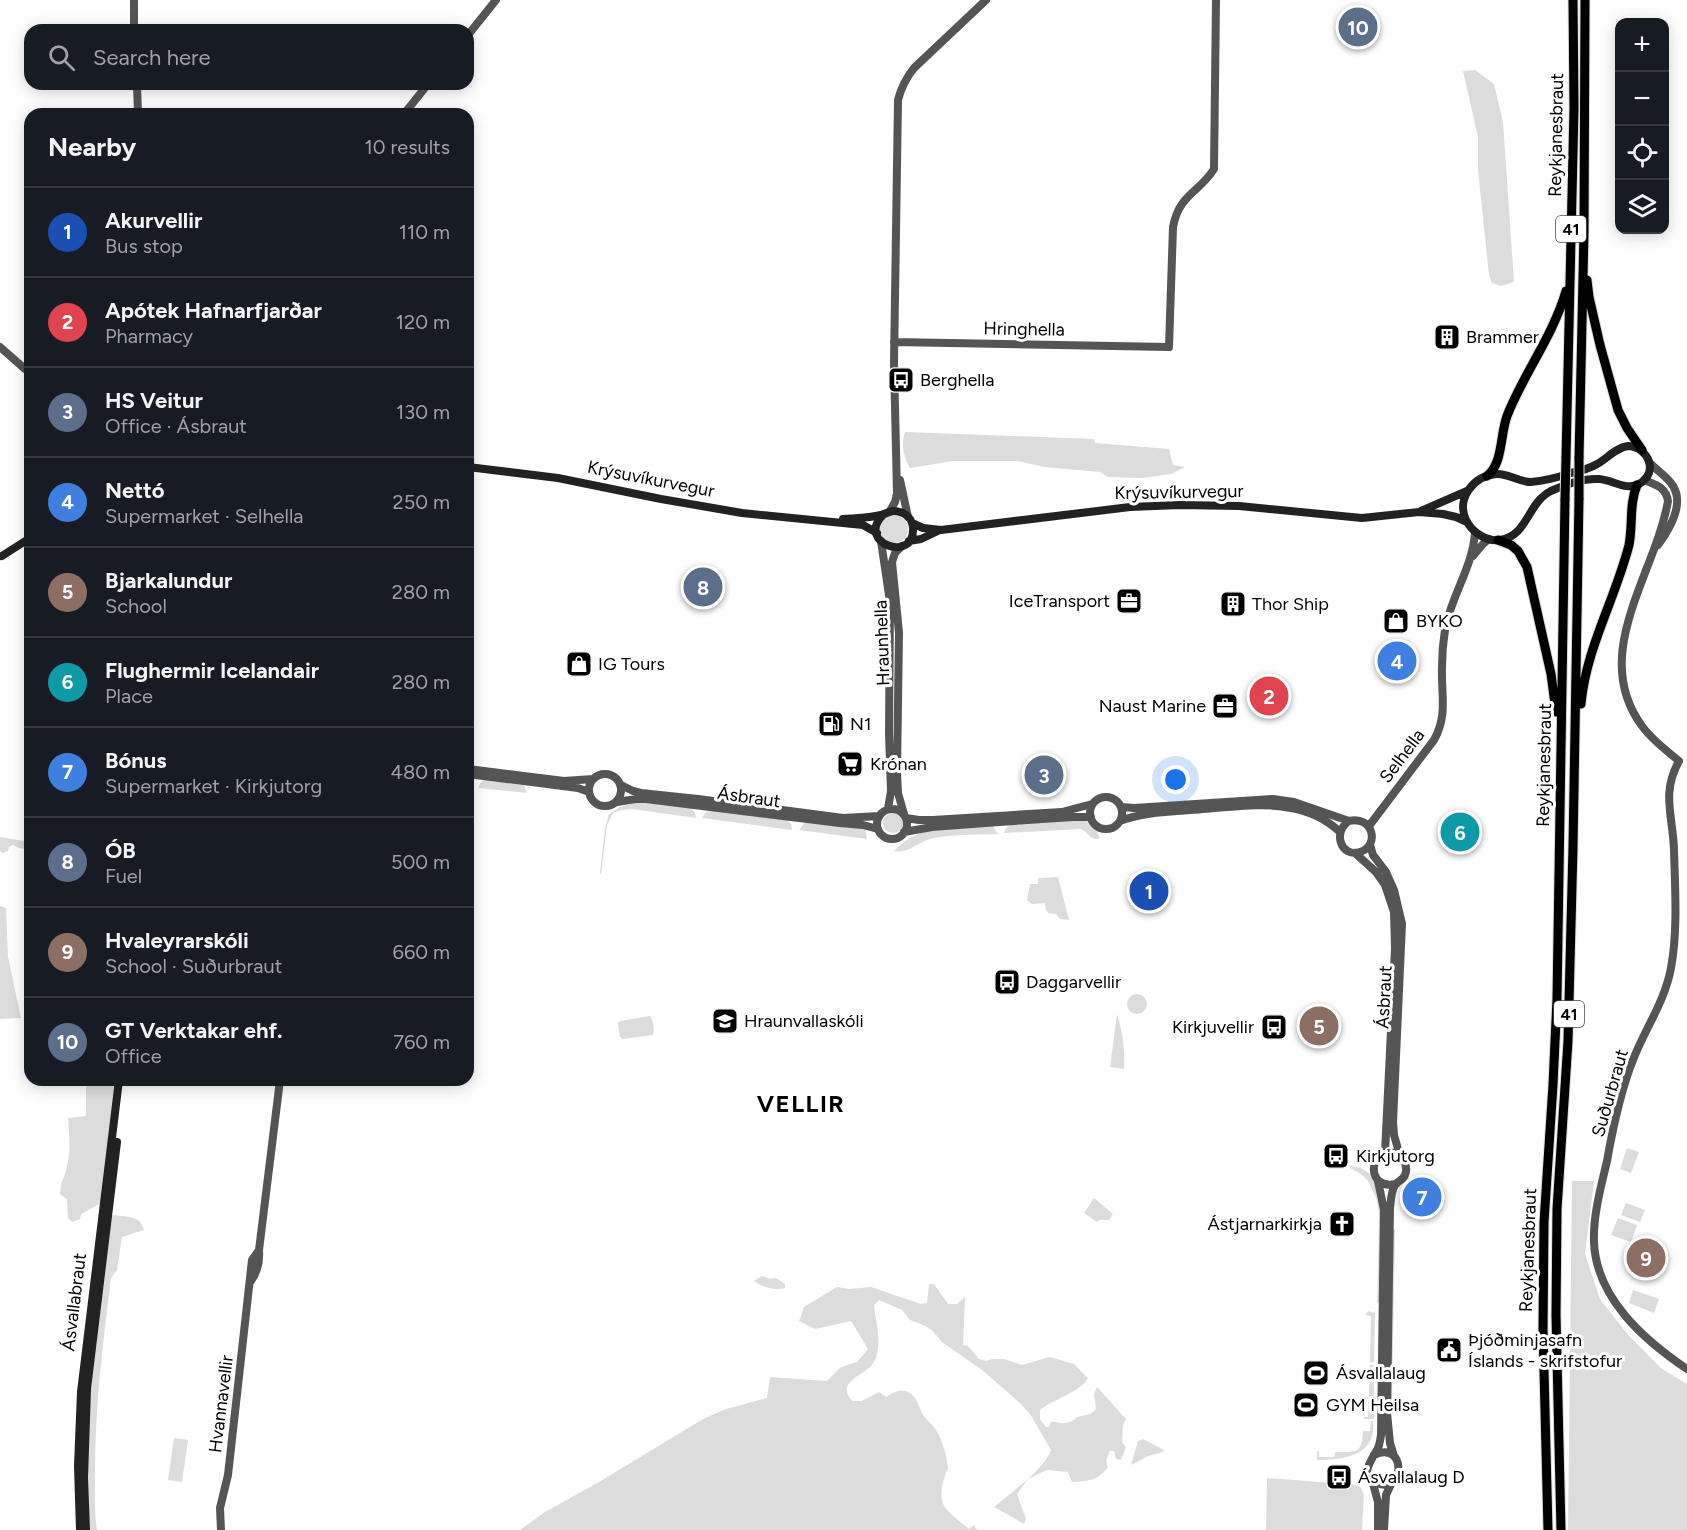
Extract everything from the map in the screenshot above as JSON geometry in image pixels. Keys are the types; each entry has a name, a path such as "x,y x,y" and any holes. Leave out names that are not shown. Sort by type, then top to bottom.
{"highway":[{"name":"Reykjanesbraut","path":"1548,1530 1543,1330 1544,1222 1557,999 1574,108 1573,0"},
{"name":"Reykjanesbraut","path":"1561,1530 1556,1315 1557,1209 1568,1041 1573,847 1584,232 1585,0"},
{"path":"1584,232 1589,297 1611,390 1623,422 1641,450"},
{"path":"1487,476 1496,464 1501,434 1509,411 1560,309 1570,268"},
{"path":"1573,847 1579,789 1582,687 1592,648 1626,557 1632,530 1632,501 1641,483"},
{"path":"1494,539 1511,545 1518,551 1527,567 1551,674 1556,703 1555,838 1559,880"}],"main road":[{"path":"1467,491 1463,509 1467,522 1475,532 1494,539 1509,537 1525,524 1538,501 1554,490 1594,479 1607,480 1623,486 1641,483 1649,471 1649,462 1641,450 1634,446 1621,447 1589,468 1535,482 1522,481 1499,474 1487,476"},
{"name":"Krýsuvíkurvegur","path":"474,468 558,478 742,513 863,525 872,529 879,537"},
{"name":"Krýsuvíkurvegur","path":"1419,512 1467,491 1473,484 1487,476"},
{"name":"Krýsuvíkurvegur","path":"910,520 923,528 941,530 1155,505 1230,505 1362,518 1419,512 1449,515 1467,522"},
{"path":"899,512 910,520 913,532 905,544 890,547 879,537 877,523 887,513 899,512"},
{"name":"Krýsuvíkurvegur","path":"828,521 887,513"},
{"name":"Krýsuvíkurvegur","path":"905,544 941,530"},
{"path":"1,557 24,542"},
{"path":"1,557 24,547"},
{"name":"Ásvallabraut","path":"80,1530 78,1466 81,1392 118,1086"},
{"name":"Ásvallabraut","path":"86,1530 84,1478 87,1389 124,1086"}],"street":[{"path":"134,0 134,24"},
{"path":"474,27 496,0"},
{"path":"887,513 897,498 894,342 898,100 906,78 914,68 986,0"},
{"name":"Hringhella","path":"894,342 1169,347 1174,217 1184,200 1209,176 1214,168 1216,0"},
{"path":"137,90 138,108"},
{"path":"409,108 423,90"},
{"path":"0,346 24,368"},
{"path":"896,459 910,520"},
{"path":"1649,462 1672,484 1676,491 1677,501 1672,521 1655,548"},
{"path":"1641,483 1662,488 1667,498 1667,507 1655,548"},
{"name":"Selhella","path":"1369,826 1434,740 1441,727 1445,628 1454,598 1470,560 1475,532"},
{"name":"Hraunhella","path":"879,537 890,602 891,791 888,809"},
{"name":"Selhella","path":"1470,560 1483,544 1494,539"},
{"name":"Hraunhella","path":"905,544 895,552 892,562 899,633 898,783 899,800 905,816"},
{"name":"Suðurbraut","path":"1655,548 1633,604 1624,635 1622,672 1626,695 1641,725 1656,742 1679,761 1673,771 1668,794 1673,836 1675,890 1673,950 1671,969 1662,997 1632,1060 1619,1104 1597,1206 1594,1242 1595,1256 1602,1279 1617,1305 1649,1339 1687,1369"},
{"path":"474,770 564,781 593,779 609,774 621,785 621,794 617,802 602,807 593,802 589,788 593,779"},
{"path":"474,775 578,788 589,792"},
{"name":"Ásbraut","path":"621,785 641,793 843,818 879,816"},
{"path":"905,816 907,826 898,838 889,839 880,834 877,822 879,816 888,809 895,809 905,816 919,820 933,820 1062,812 1092,804 1106,796 1115,799 1121,807 1122,816 1114,827 1105,829 1096,825 1091,817 1092,804"},
{"name":"Ásbraut","path":"617,802 646,799 863,825 878,829"},
{"path":"1121,807 1273,799 1294,802 1349,821 1359,820 1369,826 1372,835 1370,845 1366,849 1355,853 1344,847 1339,837 1345,824 1349,821"},
{"path":"1120,820 1143,814 1272,806 1294,808 1315,815 1340,832"},
{"path":"904,832 954,825 1091,817"},
{"name":"Ásbraut","path":"1370,845 1373,855 1386,872 1394,890 1402,924 1393,1122 1400,1156"},
{"name":"Ásbraut","path":"1355,853 1376,872 1387,891 1394,912 1395,949 1385,1153"},
{"name":"Hvannavellir","path":"221,1530 220,1508 228,1475 253,1257 259,1250 279,1086"},
{"path":"1378,1530 1378,1502 1367,1467 1380,1444 1381,1435 1383,1210 1374,1165 1377,1159 1385,1153 1400,1156 1406,1170 1404,1176 1396,1184 1390,1208 1387,1402 1388,1428 1394,1456 1400,1469 1386,1495 1384,1530"},
{"path":"1378,1181 1388,1185 1396,1184"},
{"path":"1374,1455 1385,1452 1394,1456"},
{"path":"1372,1480 1382,1485 1393,1481"}],"shaded area":[{"path":"1475,70 1494,84 1503,122 1514,282 1501,286 1492,283 1489,275 1478,170 1478,137 1463,71"},
{"path":"905,432 1094,439 1095,443 1169,449 1173,465 1185,467 1171,474 1143,478 1108,477 1100,472 1044,467 1018,461 953,461 910,468 903,450"},
{"path":"894,515 904,519 908,529 904,539 894,543 884,539 880,529 884,519"},
{"path":"486,779 524,785 527,793 478,788"},
{"path":"639,802 691,808 696,818 632,809 613,813 607,825 601,875 605,828 609,814 620,807"},
{"path":"710,810 787,820 792,830 702,818"},
{"path":"893,813 900,816 903,823 900,830 893,833 886,830 883,823 886,816"},
{"path":"1085,820 1096,830 1100,838 1092,838 1081,829 1004,833 1011,824"},
{"path":"805,822 865,827 867,839 799,830"},
{"path":"993,826 998,834 937,837 908,850 894,851 904,842 927,831 953,827"},
{"path":"0,837 24,841 24,849 13,845 8,851 3,853 0,851"},
{"path":"1058,877 1069,920 1060,919 1056,914 1048,913 1045,903 1032,904 1027,900 1030,884 1038,884 1038,878"},
{"path":"0,906 6,908 8,957 21,1018 0,1019"},
{"path":"1137,994 1144,997 1147,1004 1144,1011 1137,1014 1130,1011 1127,1004 1130,997"},
{"path":"1117,1014 1123,1042 1124,1069 1110,1067"},
{"path":"650,1016 653,1035 623,1039 620,1037 618,1023 620,1021"},
{"path":"86,1086 116,1086 101,1203 81,1214 80,1219 72,1222 68,1218 67,1199 60,1194 69,1154 68,1118 86,1116"},
{"path":"1627,1148 1639,1152 1631,1173 1620,1169"},
{"path":"1350,1166 1363,1169 1371,1176 1381,1198 1380,1300 1377,1304 1379,1216 1377,1200 1368,1181"},
{"path":"1572,1181 1594,1181 1585,1254 1600,1299 1629,1336 1662,1369 1687,1384 1687,1530 1568,1530"},
{"path":"1094,1198 1113,1214 1109,1220 1097,1222 1084,1213"},
{"path":"1626,1203 1645,1210 1640,1222 1621,1215"},
{"path":"112,1215 136,1219 144,1230 122,1237 117,1270 111,1278 96,1422 95,1515 97,1530 88,1530 87,1423"},
{"path":"1618,1218 1637,1225 1631,1242 1611,1235"},
{"path":"1393,1230 1395,1230 1392,1401 1389,1401"},
{"path":"762,1276 770,1279 776,1278 785,1284 785,1288 769,1288 754,1281"},
{"path":"929,1284 934,1284 948,1304 957,1304 965,1297 963,1345 968,1346 979,1359 986,1361 1004,1359 1022,1365 1050,1357 1074,1364 1088,1378 1085,1383 1040,1410 1040,1419 1046,1427 1049,1427 1051,1422 1067,1423 1092,1413 1096,1409 1094,1394 1097,1387 1126,1419 1123,1425 1122,1442 1126,1447 1121,1460 1116,1459 1114,1451 1110,1451 1107,1459 1108,1467 1096,1478 1087,1481 1072,1482 1068,1472 1047,1470 1028,1479 1017,1494 1026,1519 1024,1524 994,1507 1035,1473 1051,1450 1030,1414 1019,1402 982,1370 942,1342 932,1330 910,1320 902,1310 879,1300 874,1305 878,1334 877,1355 870,1367 849,1383 847,1394 852,1401 862,1401 879,1392 886,1397 902,1391 914,1396 923,1415 936,1430 945,1453 948,1470 941,1493 944,1506 969,1529 974,1525 977,1530 520,1530 545,1512 703,1419 726,1409 767,1398 770,1377 827,1381 841,1367 857,1362 868,1349 851,1321 815,1329 799,1321 804,1307 837,1287 849,1289 871,1287 921,1304 927,1303"},
{"path":"1633,1290 1659,1299 1654,1313 1629,1303"},
{"path":"1368,1311 1375,1313 1374,1362 1370,1362 1371,1316 1365,1315"},
{"path":"1370,1365 1374,1365 1374,1419 1364,1419 1368,1417"},
{"path":"1371,1421 1373,1421 1373,1433 1364,1449 1347,1457 1317,1460 1317,1451 1319,1457 1334,1457 1335,1452 1352,1452 1359,1448 1363,1431 1370,1431"},
{"path":"174,1438 188,1440 182,1482 168,1480"},
{"path":"1143,1439 1164,1450 1131,1465 1138,1441"},
{"path":"1267,1478 1359,1485 1364,1494 1362,1530 1266,1530"}],"place":[{"name":"GT Verktakar ehf.","path":"1358,27"},
{"name":"Brammer","path":"1447,337"},
{"name":"Berghella","path":"901,380"},
{"name":"ÓB","path":"703,587"},
{"name":"IceTransport","path":"1129,601"},
{"name":"Thor Ship","path":"1233,604"},
{"name":"BYKO","path":"1396,621"},
{"name":"Nettó","path":"1397,661"},
{"name":"IG Tours","path":"579,664"},
{"name":"Apótek Hafnarfjarðar","path":"1269,696"},
{"name":"Naust Marine","path":"1225,706"},
{"name":"N1","path":"831,724"},
{"name":"Krónan","path":"850,764"},
{"name":"HS Veitur","path":"1044,775"},
{"name":"Flughermir Icelandair","path":"1460,832"},
{"name":"Akurvellir","path":"1149,891"},
{"name":"Daggarvellir","path":"1007,982"},
{"name":"Hraunvallaskóli","path":"725,1021"},
{"name":"Bjarkalundur","path":"1319,1026"},
{"name":"Kirkjuvellir","path":"1274,1027"},
{"name":"Kirkjutorg","path":"1336,1156"},
{"name":"Bónus","path":"1422,1197"},
{"name":"Ástjarnarkirkja","path":"1342,1224"},
{"name":"Hvaleyrarskóli","path":"1646,1258"},
{"name":"Þjóðminjasafn Íslands - skrifstofur","path":"1449,1350"},
{"name":"Ásvallalaug","path":"1316,1373"},
{"name":"GYM Heilsa","path":"1306,1405"},
{"name":"Ásvallalaug D","path":"1339,1477"}],"district":[{"name":"VELLIR","path":"801,1104"}]}
